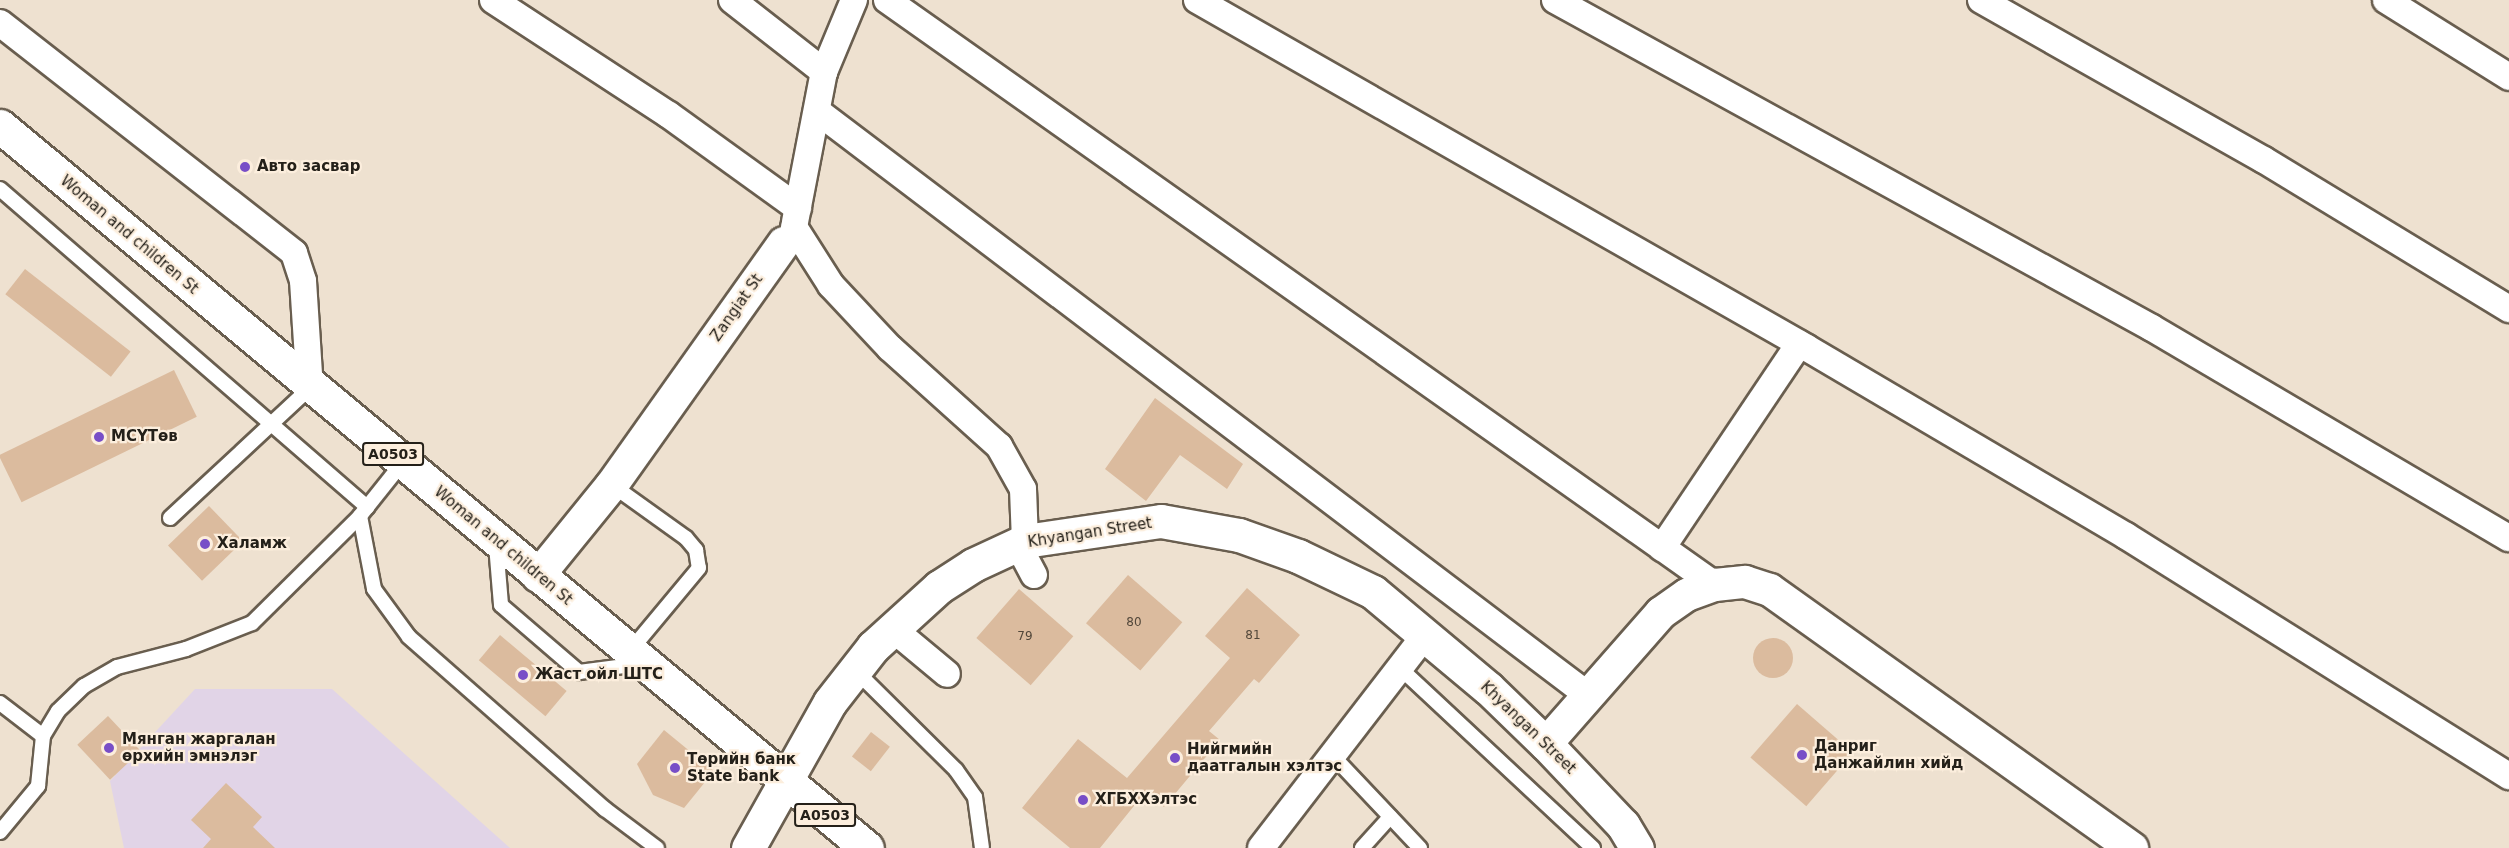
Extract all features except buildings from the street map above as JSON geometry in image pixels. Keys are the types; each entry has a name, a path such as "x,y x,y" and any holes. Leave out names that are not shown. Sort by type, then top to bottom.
{"main road":[{"name":"Woman and children St","path":"0,126 784,783"},
{"name":"Khyangan Street","path":"748,848 830,702 855,670 893,629 951,578 1022,543 1161,521 1239,535 1298,556 1373,592 1488,688 1546,744 1623,825 1637,848"},
{"name":"A0503","path":"784,783 867,848"}],"street":[{"path":"493,0 669,115 792,226 831,285 890,348 999,446 1023,489 1022,543 1034,575"},
{"path":"732,0 824,72"},
{"name":"Zangiat St","path":"538,576 612,485 792,226 824,72 854,0"},
{"path":"887,0 1715,585"},
{"path":"1197,0 1799,344 2126,536 2509,776"},
{"path":"1555,0 2152,328 2509,538"},
{"path":"1981,0 2264,160 2509,309"},
{"path":"2386,0 2509,77"},
{"path":"0,23 294,253 303,281 310,388"},
{"path":"817,111 1589,696"},
{"path":"1662,548 1799,344"},
{"path":"1546,744 1661,613 1687,595 1715,585 1745,582 1770,590 2132,848"},
{"path":"893,629 947,674"},
{"path":"1262,848 1425,635"}],"lane":[{"path":"0,189 272,423 364,512 374,589 409,636 605,810 657,848"},
{"path":"170,518 310,388"},
{"path":"0,832 38,786 43,736 58,711 84,686 117,667 186,650 252,623 364,512 403,462"},
{"path":"496,542 501,605 579,672 635,658 699,568 696,550 686,538 612,485"},
{"path":"1400,668 1593,848"},
{"path":"855,670 956,770 975,797 982,848"},
{"path":"0,703 43,736"},
{"path":"1332,755 1420,848"},
{"path":"1362,848 1390,817"}],"shaded area":[{"path":"195,689 332,689 510,848 124,848 110,781"}],"place":[{"name":"Авто засвар","path":"245,167"},
{"name":"МСҮТөв","path":"99,437"},
{"name":"Халамж","path":"205,544"},
{"name":"Жаст ойл ШТС","path":"523,675"},
{"name":"Мянган жаргалан өрхийн эмнэлэг","path":"109,748"},
{"name":"Данриг Данжайлин хийд","path":"1802,755"},
{"name":"Нийгмийн даатгалын хэлтэс","path":"1175,758"},
{"name":"Төрийн банк State bank","path":"675,768"},
{"name":"ХГБХХэлтэс","path":"1083,800"}]}
